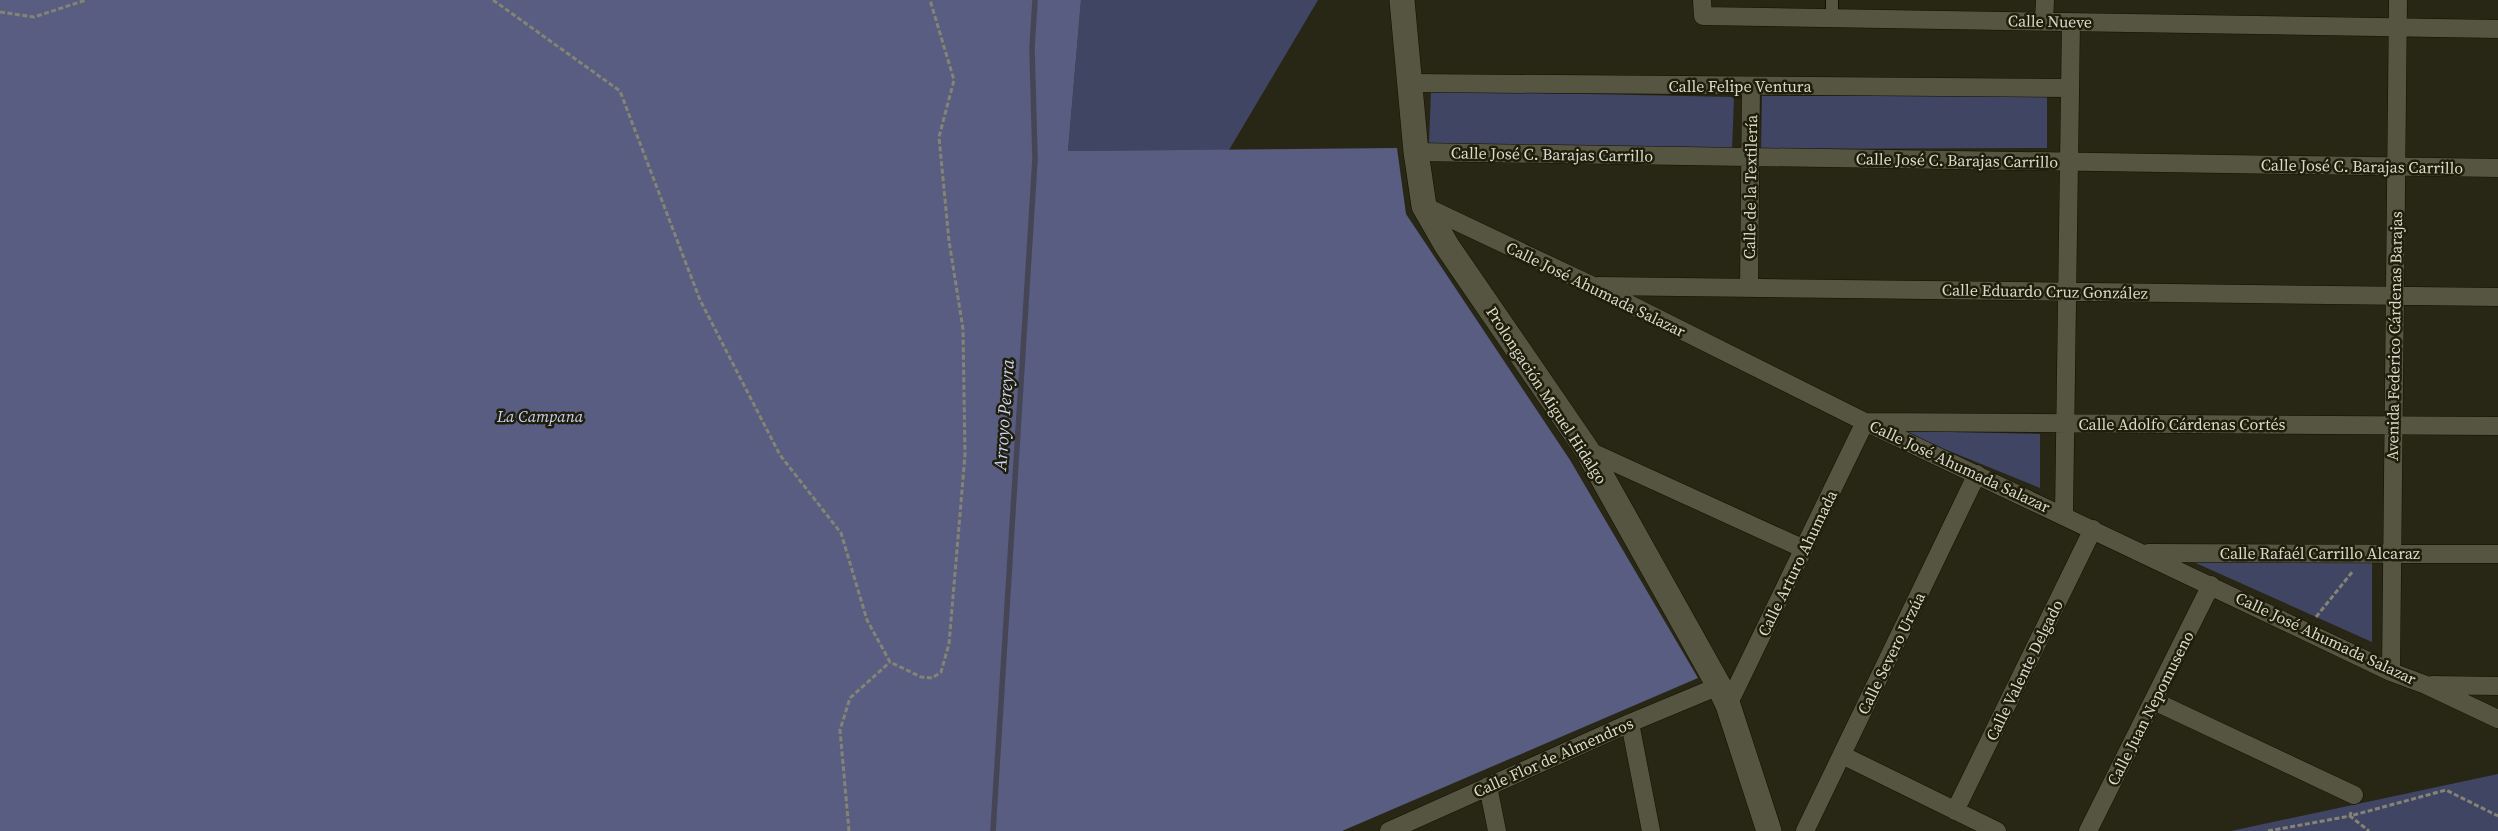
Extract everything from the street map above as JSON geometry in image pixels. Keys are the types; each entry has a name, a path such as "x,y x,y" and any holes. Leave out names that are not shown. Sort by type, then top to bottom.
{"main road":[{"name":"Prolongación Miguel Hidalgo","path":"1402,0 1416,152 1424,206 1447,246 1587,450 1724,695 1769,831"}],"street":[{"path":"1832,0 1832,18"},
{"path":"2044,0 2044,21"},
{"name":"Avenida Federico Cárdenas Barajas","path":"2391,672 2398,0"},
{"name":"Calle Nueve","path":"1702,8 1832,18 2498,29"},
{"path":"2064,514 2071,22"},
{"name":"Calle Felipe Ventura","path":"1410,83 2070,88"},
{"name":"Calle de la Textilería","path":"1749,288 1751,86"},
{"name":"Calle José C. Barajas Carrillo","path":"1416,152 2498,168"},
{"name":"Calle José Ahumada Salazar","path":"1424,206 1592,286 1865,422 2064,514 2391,672 2426,685 2498,719"},
{"name":"Calle Eduardo Cruz González","path":"1592,286 2498,297"},
{"name":"Calle Adolfo Cárdenas Cortés","path":"1865,422 2498,426"},
{"name":"Calle Arturo Ahumada","path":"1724,695 1804,549 1865,422"},
{"path":"1587,450 1804,549"},
{"name":"Calle Severo Urzúa","path":"1805,831 1977,474"},
{"name":"Calle Valente Delgado","path":"1955,811 2093,529"},
{"name":"Calle Rafaél Carrillo Alcaraz","path":"2142,553 2498,554"},
{"name":"Calle Juan Nepomuseno","path":"2088,831 2211,585"},
{"path":"2426,685 2498,686"},
{"name":"Calle Flor de Almendros","path":"1389,831 1630,723 1724,695"},
{"path":"2154,701 2354,795"},
{"path":"1630,723 1651,831"},
{"path":"1842,755 1998,831"},
{"path":"1488,786 1497,831"}],"path":[{"path":"0,12 34,17 86,0"},
{"path":"493,0 620,90 700,300 780,455 841,533 867,620 890,662 920,677 932,678 941,672 949,644 965,456 963,329 949,241 939,137 954,80 930,0"},
{"path":"2306,630 2368,553"},
{"path":"849,831 840,730 850,698 890,662"},
{"path":"2268,831 2350,816 2446,790 2498,816"},
{"path":"2350,816 2370,831"}],"shaded area":[{"path":"1081,0 1318,0 1229,150 1068,151"},
{"path":"1431,91 1734,97 1732,150 1429,145"},
{"path":"2047,95 2047,148 1761,149 1762,96"},
{"path":"1900,431 2040,434 2040,488"},
{"path":"2189,560 2372,562 2372,642"},
{"path":"2498,774 2498,831 2231,831"}],"green space":[{"name":"La Campana","path":"0,0 1081,0 1068,151 1397,148 1406,214 1570,460 1698,678 1342,831 0,831"}],"waterway":[{"name":"Arroyo Pereyra","path":"993,831 1035,159 1032,48 1035,0"}]}
